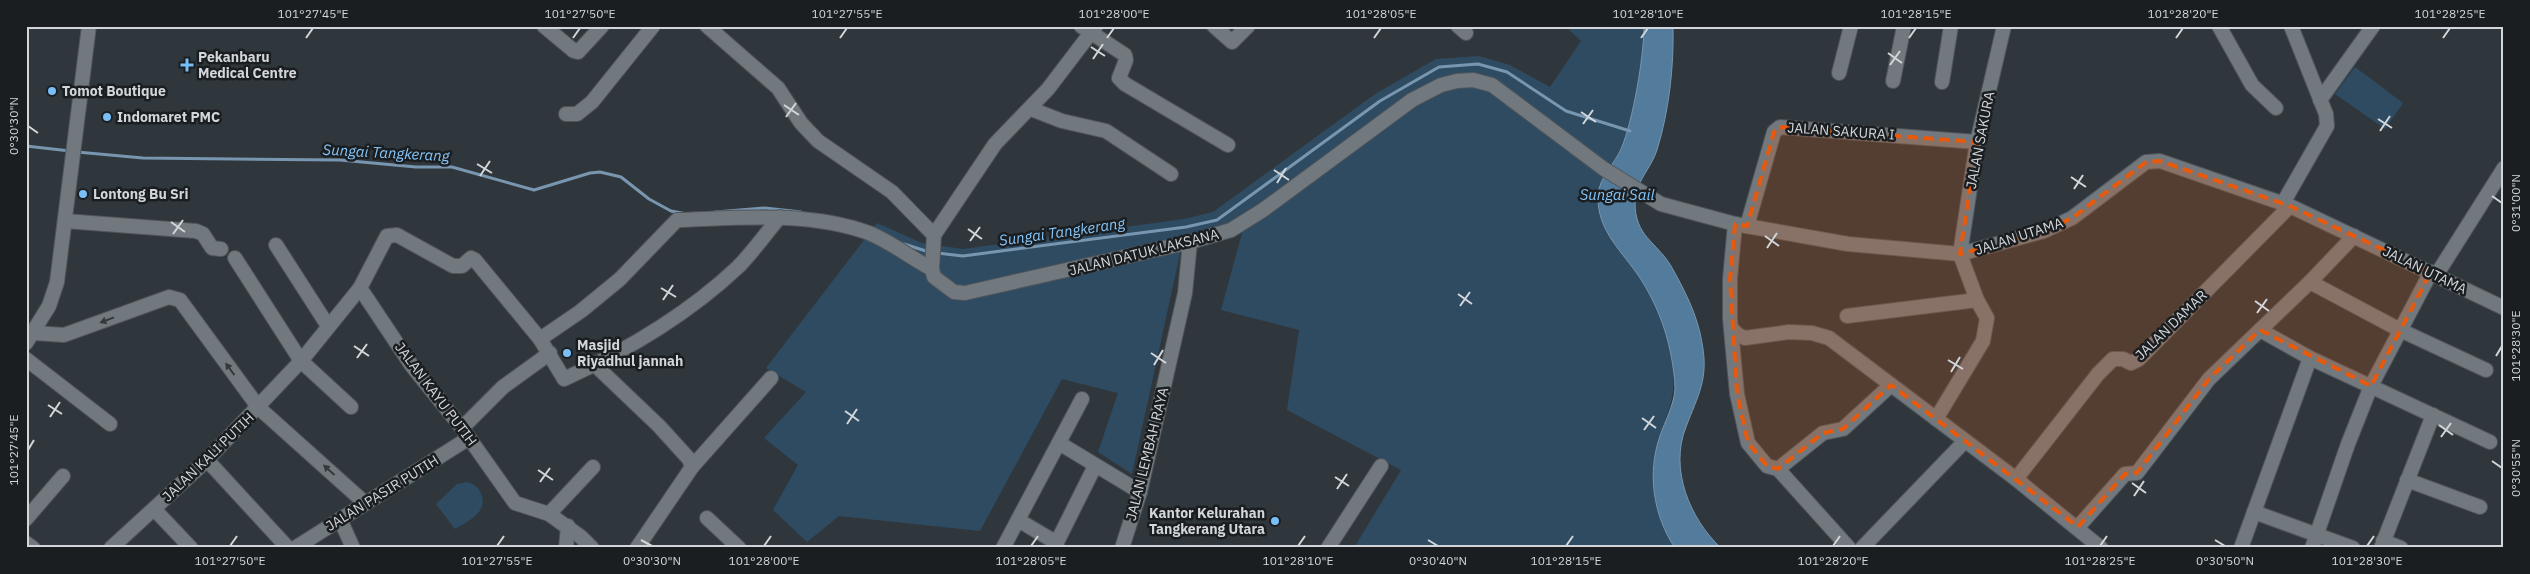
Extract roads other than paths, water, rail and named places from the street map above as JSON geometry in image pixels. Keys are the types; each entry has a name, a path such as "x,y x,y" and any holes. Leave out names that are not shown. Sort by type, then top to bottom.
{"street":[{"path":"30,338 49,306 57,282 89,26"},
{"path":"544,26 574,51 578,52 602,26"},
{"path":"566,114 577,114 592,102 653,26"},
{"path":"707,26 778,88 801,123 818,141 892,192 934,236"},
{"path":"1214,26 1232,42 1248,26"},
{"path":"1839,73 1852,26"},
{"path":"1894,81 1904,26"},
{"path":"1942,82 1951,26"},
{"name":"JALAN SAKURA","path":"1960,254 1977,142 2004,26"},
{"path":"2220,26 2252,86 2276,108"},
{"path":"2286,204 2326,130 2326,114 2291,26"},
{"path":"2320,100 2373,26"},
{"path":"540,339 581,312 620,279 677,220 780,217 838,225 871,234 932,264 934,236 995,144 1031,109 1089,28 1125,55 1126,60 1119,78 1125,84 1228,146"},
{"name":"JALAN DATUK LAKSANA","path":"932,264 934,277 944,286 954,292 965,293 1190,242 1231,230 1271,204 1412,100 1441,85 1457,81 1474,80 1492,85 1604,169 1642,194"},
{"path":"1031,109 1062,121 1106,131 1171,174"},
{"name":"JALAN SAKURA I","path":"1849,548 1778,469 1767,466 1748,443 1737,394 1730,280 1741,225 1774,132 1780,127 1977,142"},
{"name":"JALAN UTAMA","path":"1642,194 1669,207 1741,225 1848,244 1960,254 2044,231 2072,218 2146,162 2160,160 2286,204 2504,308"},
{"path":"2314,541 2348,444 2371,386 2400,330 2434,273 2504,168"},
{"name":"JALAN DAMAR","path":"2016,479 2108,364 2113,359 2123,359 2131,363 2139,359 2286,204"},
{"path":"301,361 360,288 384,239 391,235 397,235 453,266 462,266 471,258 475,260 540,339 564,379 595,365 654,333 704,296 739,266 780,217"},
{"path":"65,221 196,231 203,234 212,248 221,249"},
{"path":"2078,527 2125,474 2137,473 2209,379 2310,282 2354,236"},
{"name":"JALAN LEMBAH RAYA","path":"1122,548 1140,492 1185,293 1190,242"},
{"path":"276,245 328,326"},
{"path":"1936,419 1982,341 1987,318 1977,300 1960,254"},
{"path":"235,258 301,361 351,407"},
{"path":"2310,282 2400,330 2486,370"},
{"name":"JALAN KAYU PUTIH","path":"360,288 412,366 466,433 514,503 550,514 568,526 592,548"},
{"path":"30,338 64,335 169,297 180,300 259,408 365,503"},
{"path":"1848,316 1977,300"},
{"path":"1732,329 1738,335 1745,338 1789,332 1812,333 1829,338 2078,527 2098,547"},
{"path":"2260,330 2310,358 2490,442"},
{"name":"JALAN PASIR PUTIH","path":"295,548 365,503 466,433 503,387 550,353"},
{"path":"2241,548 2310,358"},
{"path":"26,359 110,424"},
{"name":"JALAN KALI PUTIH","path":"111,548 207,460 259,408 301,361"},
{"path":"595,365 659,426 689,459 692,467"},
{"path":"637,548 692,467 770,378"},
{"path":"1778,469 1823,433 1844,429 1891,385"},
{"path":"1003,548 1082,399"},
{"path":"2401,548 2382,544 2433,415"},
{"path":"1862,548 1965,441"},
{"path":"1059,443 1140,492"},
{"path":"207,460 288,548"},
{"path":"1018,520 1055,545 1095,466"},
{"path":"1328,548 1381,466"},
{"path":"550,514 593,467"},
{"path":"26,519 62,476"},
{"path":"2407,480 2480,507"},
{"path":"154,509 191,548"},
{"path":"2254,512 2314,541 2353,548"},
{"path":"707,518 739,548"},
{"path":"340,519 354,548"},
{"path":"566,548 568,526"},
{"path":"26,543 33,548"}],"water":[{"name":"Sungai Sail","path":"1644,26 1673,26 1673,57 1668,104 1661,135 1654,157 1638,187 1635,202 1636,214 1642,231 1665,258 1676,275 1690,303 1700,333 1704,356 1703,377 1681,443 1681,476 1692,508 1700,523 1721,548 1675,548 1662,522 1654,494 1653,479 1656,450 1671,407 1675,389 1669,345 1663,325 1650,296 1640,278 1606,230 1599,208 1598,196 1601,183 1621,149 1634,106 1644,39"}],"waterway":[{"name":"Sungai Tangkerang","path":"937,253 963,256 1186,227 1217,220 1380,101 1439,67 1478,64 1507,72 1566,111 1630,131"},
{"name":"Sungai Tangkerang","path":"26,146 70,151"},
{"name":"Sungai Tangkerang","path":"77,152 143,158 340,160 416,167 452,167 534,190 590,173 600,172 621,177 649,199 671,211 687,214"},
{"name":"Sungai Tangkerang","path":"715,212 765,208 801,212"},
{"name":"Sungai Tangkerang","path":"904,244 929,252"}],"place":[{"name":"Pekanbaru Medical Centre","path":"187,65"},
{"name":"Tomot Boutique","path":"52,91"},
{"name":"Indomaret PMC","path":"107,117"},
{"name":"Lontong Bu Sri","path":"83,194"},
{"name":"Masjid Riyadhul jannah","path":"567,353"},
{"name":"Kantor Kelurahan Tangkerang Utara","path":"1275,521"}]}
